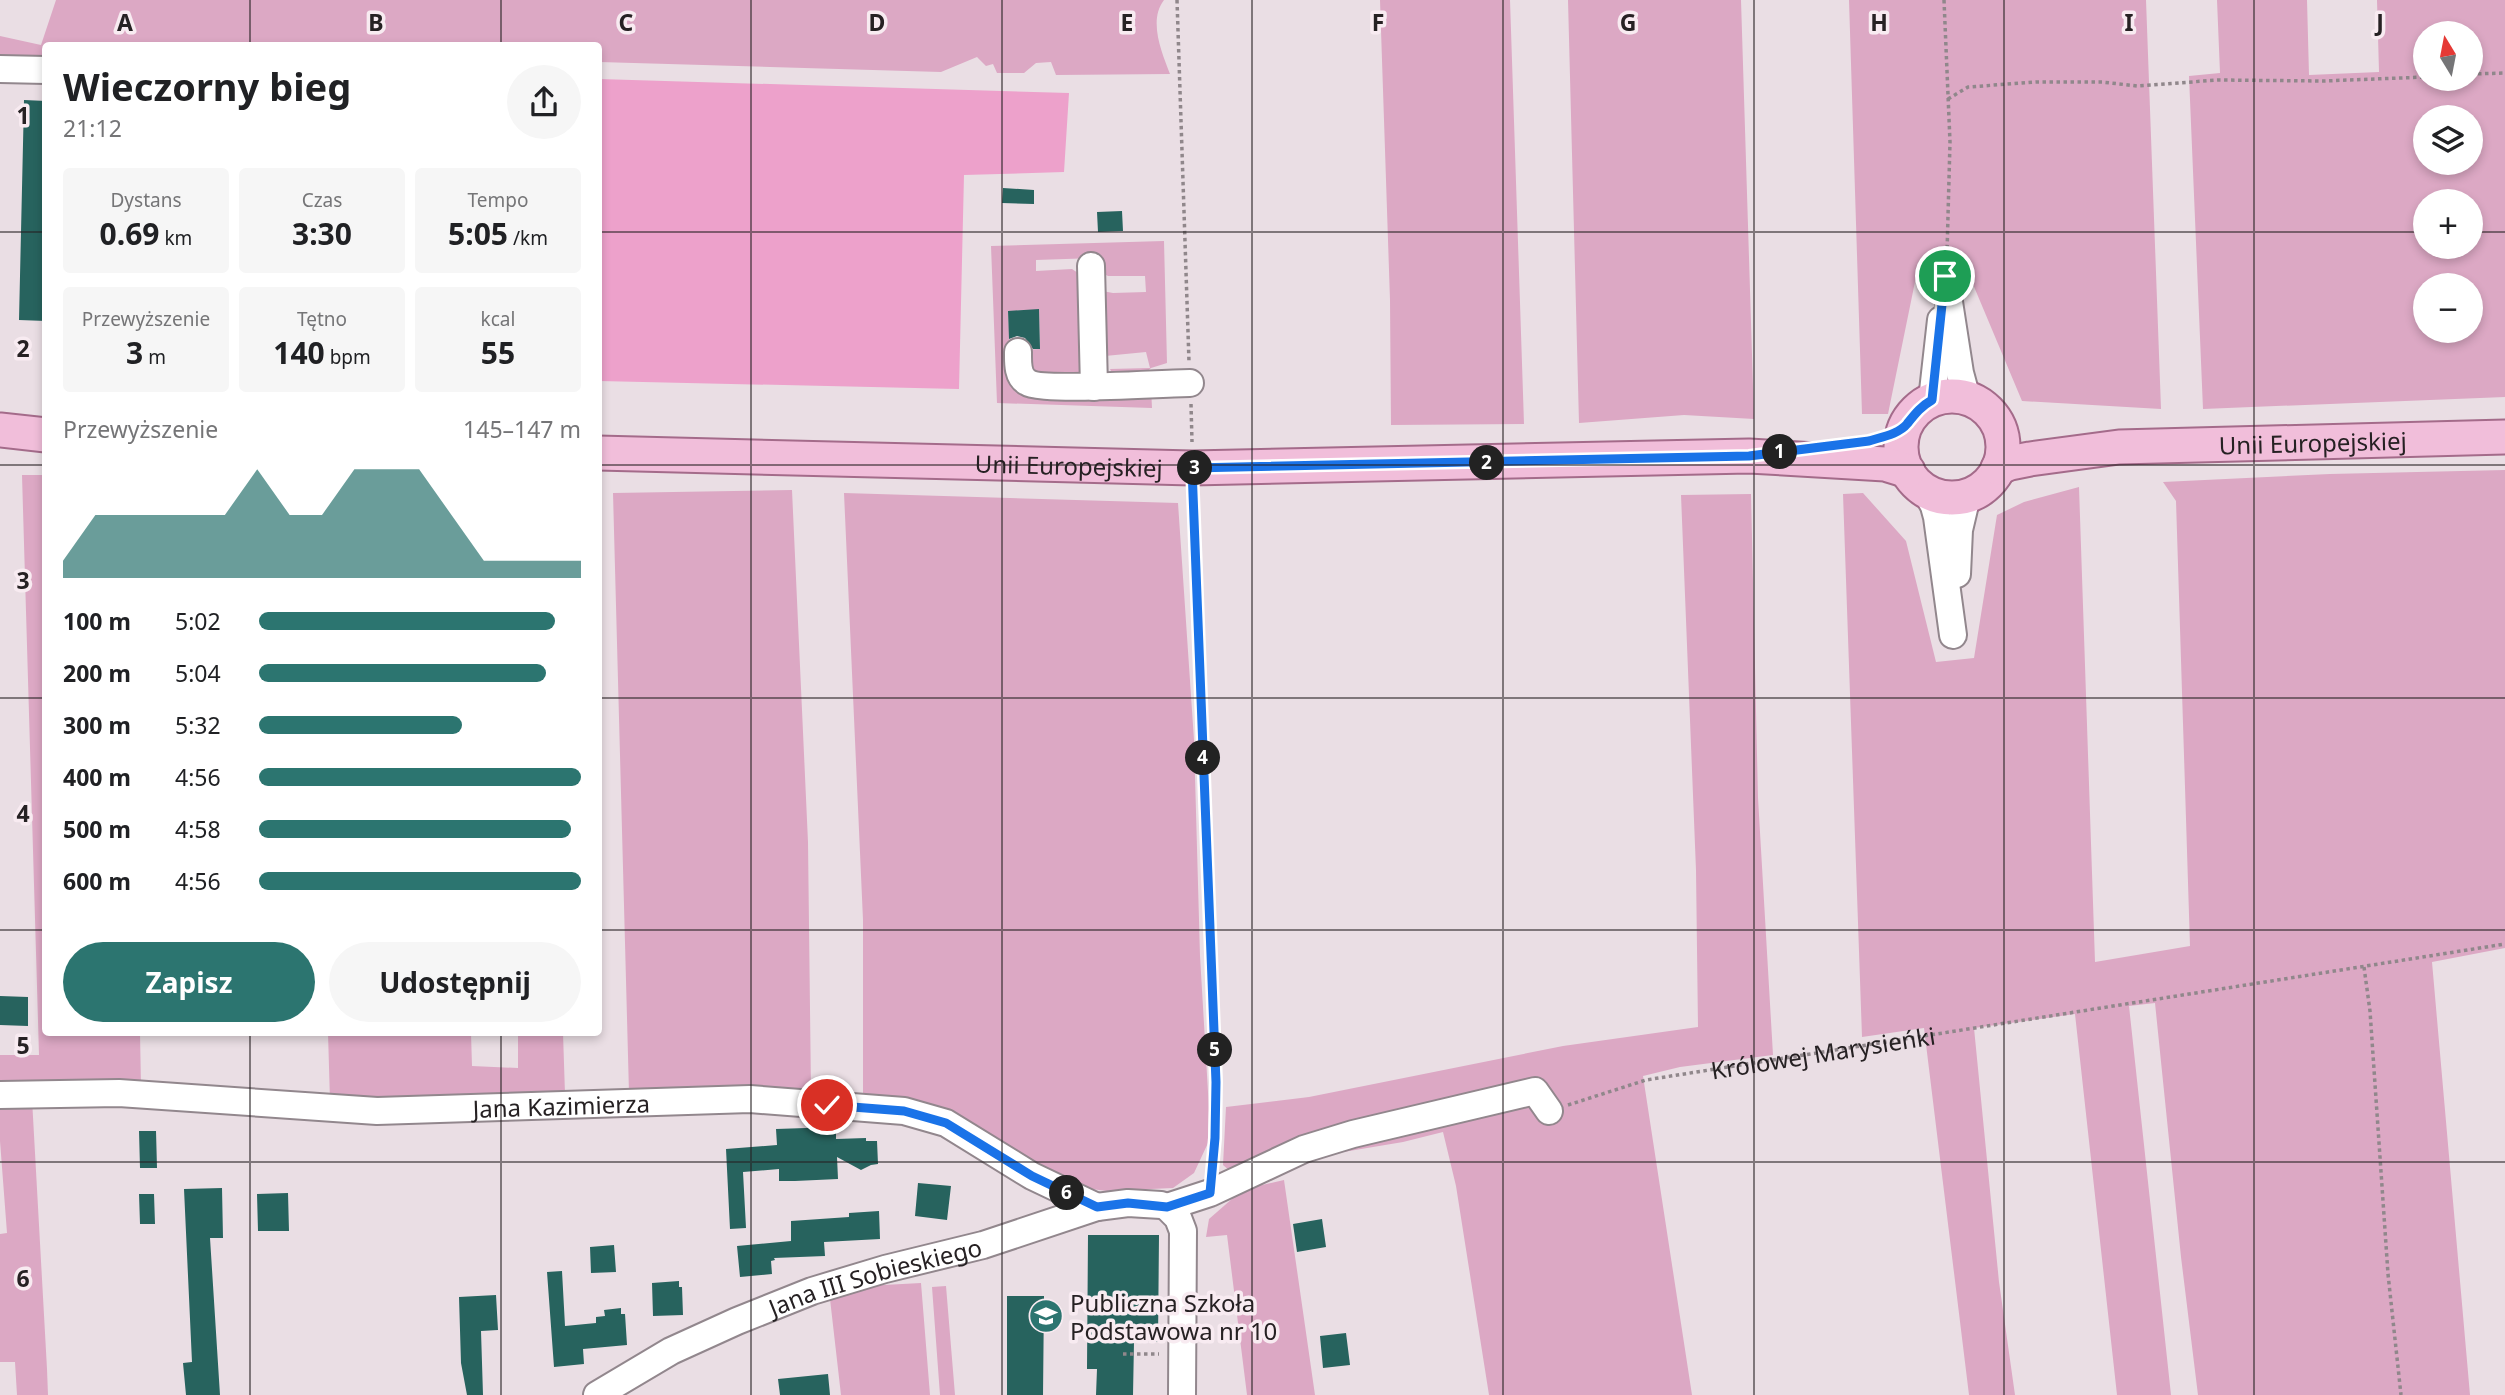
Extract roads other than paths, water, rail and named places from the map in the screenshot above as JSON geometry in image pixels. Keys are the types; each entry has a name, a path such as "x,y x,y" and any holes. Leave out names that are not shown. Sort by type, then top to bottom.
{"main road":[{"path":"1947,396 1968,399 1988,411 2000,430 2003,449 1998,468 1994,477 1984,487 1967,496 1941,497 1917,481 1901,450 1903,435 1906,425 1919,408 1932,400 1947,396"},
{"name":"Unii Europejskiej","path":"1749,456 1869,441 1906,425"},
{"path":"0,430 42,435"},
{"name":"Unii Europejskiej","path":"2000,430 2030,438 2119,447"},
{"name":"Unii Europejskiej","path":"1998,468 2030,459 2119,447 2505,437"},
{"path":"0,449 42,444"},
{"name":"Unii Europejskiej","path":"602,453 1192,468 1749,456 1885,464 1917,481"}],"street":[{"path":"0,69 42,70"},
{"path":"1091,266 1094,387"},
{"path":"1932,400 1945,276 1960,373 1968,399"},
{"path":"1018,352 1022,378 1033,385 1094,387 1189,383"},
{"path":"1917,481 1934,506 1937,517 1953,635 1959,530 1967,496"},
{"path":"1182,1395 1183,1231 1178,1218 1167,1207 1210,1193 1304,1149 1379,1128 1535,1091 1549,1111"},
{"name":"Jana Kazimierza","path":"0,1095 119,1093 377,1111 750,1100 904,1111 946,1123 1032,1176 1097,1207"},
{"name":"Jana III Sobieskiego","path":"597,1395 671,1351 812,1291 885,1269 983,1245 1097,1207 1128,1203 1167,1207"}],"place":[{"name":"Publiczna Szkoła Podstawowa nr 10","path":"1046,1316"}]}
